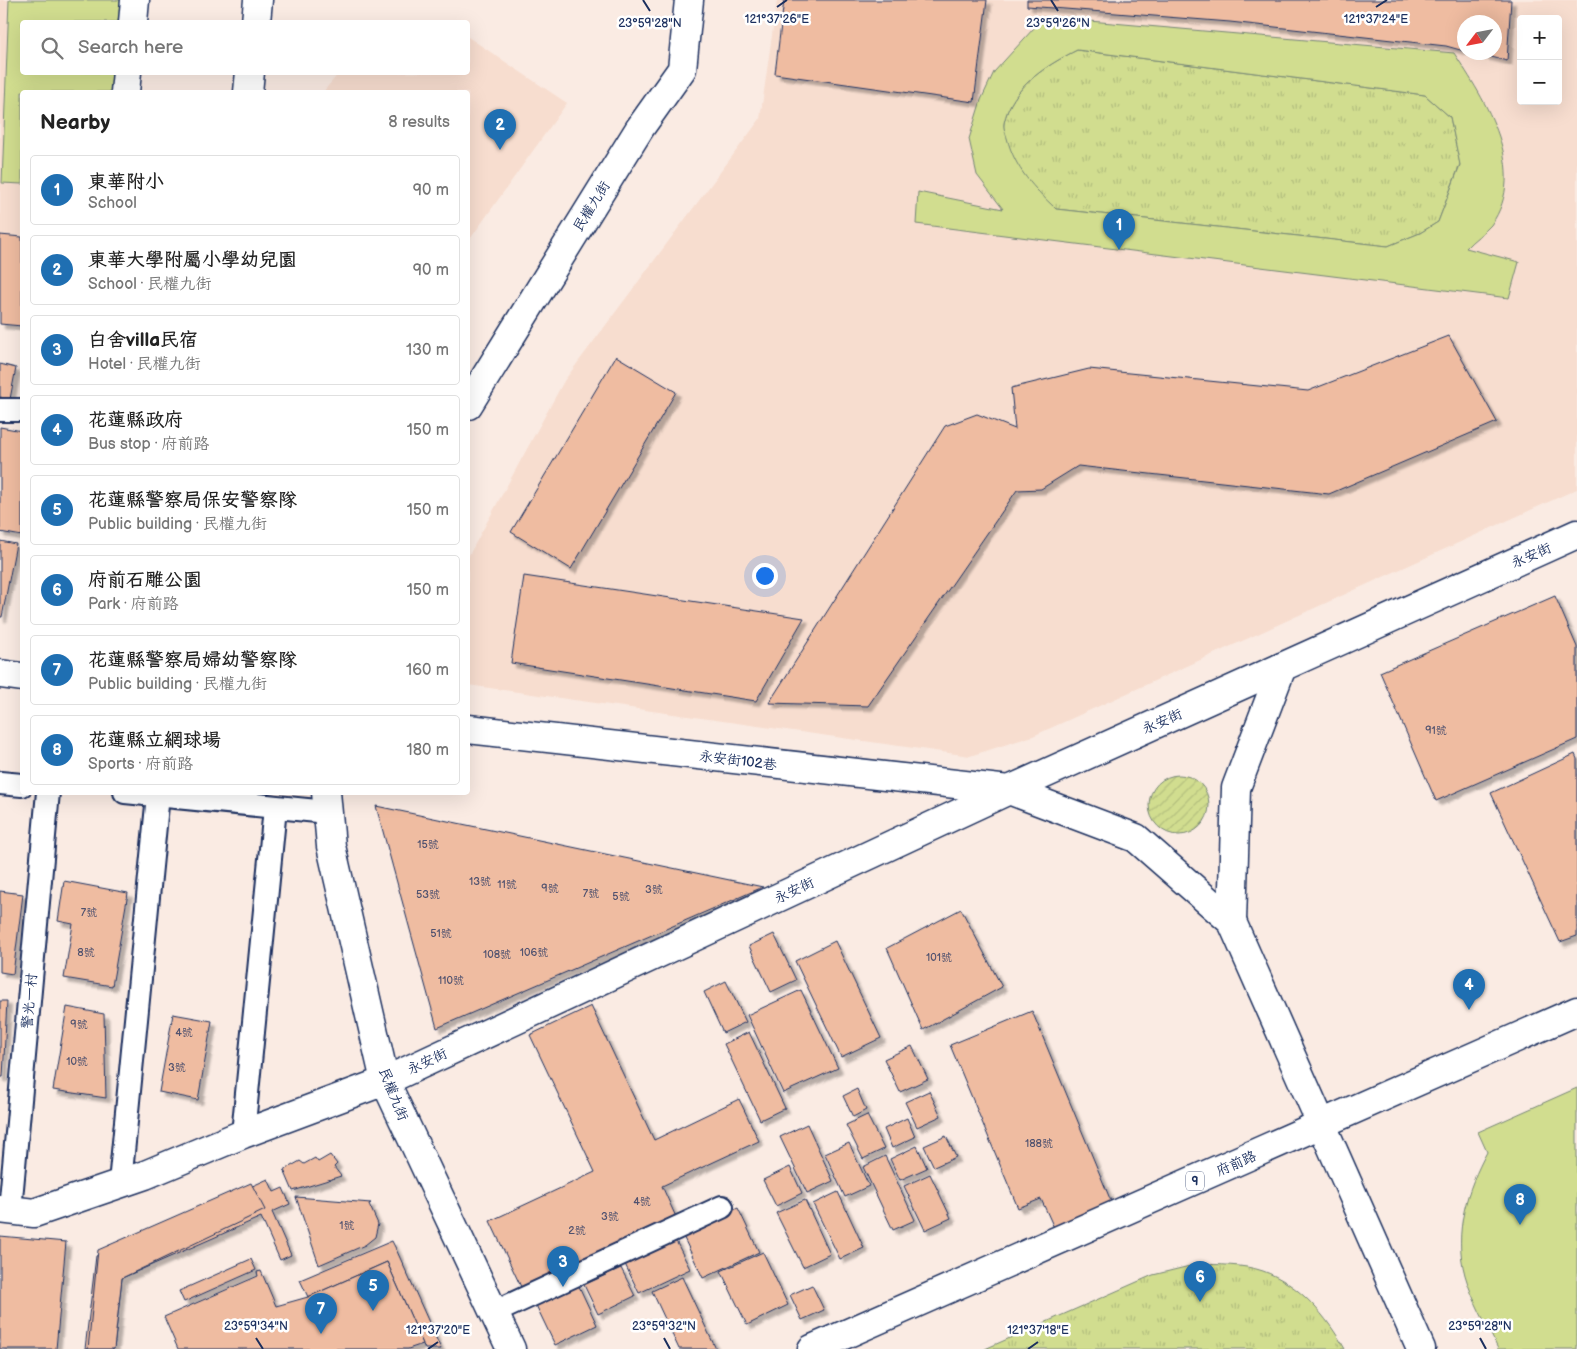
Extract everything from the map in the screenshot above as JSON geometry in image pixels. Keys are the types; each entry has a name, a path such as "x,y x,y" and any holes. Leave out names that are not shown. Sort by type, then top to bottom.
{"street":[{"path":"133,20 135,0"},
{"path":"256,20 258,0"},
{"name":"民權九街","path":"470,402 640,128 682,68 689,0"},
{"path":"125,90 128,75"},
{"path":"248,90 250,75"},
{"name":"永安街","path":"5,1209 34,1213 120,1183 243,1134 385,1081 1009,790 1577,534"},
{"path":"1282,667 1236,788 1232,922 1421,1349"},
{"path":"0,674 20,677"},
{"name":"永安街102巷","path":"470,729 1009,790 1136,838 1232,922"},
{"name":"民權九街","path":"326,802 331,846 385,1081 511,1349"},
{"name":"府前路","path":"812,1349 1577,1012"}],"lane":[{"path":"0,410 20,410"},
{"path":"0,782 20,784"},
{"name":"警光一村","path":"5,1209 48,795"},
{"path":"120,1183 158,795 275,808 326,802"},
{"path":"243,1134 275,808"},
{"path":"495,1312 722,1207"}],"shaded area":[{"path":"0,0 134,0 32,20 20,20 20,75 22,75 22,90 20,90 20,326 0,324"},
{"path":"777,0 1577,0 1577,489 1033,736 970,756 470,685 470,553 564,381 760,119"},
{"path":"470,38 567,103 470,239 470,90 325,90 337,75 470,75"}],"green space":[{"path":"9,0 134,0 133,20 20,20 20,75 131,75 130,90 20,90 20,184 2,183"},
{"path":"1044,17 1454,53 1490,114 1499,136 1505,159 1506,182 1502,204 1491,225 1466,248 1519,262 1509,298 916,224 918,192 1003,209 977,175 969,139 981,100 994,72","holes":["1077,50 1425,95 1450,117 1460,165 1438,222 1420,233 1388,246 1056,209 1020,169 1010,149 1004,127 1008,110 1022,88 1043,70"]},
{"path":"1077,50 1425,95 1450,117 1460,164 1438,222 1420,233 1388,246 1056,209 1028,183 1020,171 1005,137 1004,123 1008,110 1022,88 1043,70"},
{"path":"1179,775 1191,777 1204,788 1209,805 1207,817 1196,830 1179,835 1167,833 1154,822 1149,805 1151,793 1162,780"},
{"path":"1577,1088 1577,1349 1498,1349 1472,1294 1465,1275 1462,1259 1461,1227 1464,1211 1473,1181 1487,1152 1478,1132"},
{"path":"1198,1264 1247,1267 1263,1271 1289,1284 1321,1314 1345,1349 985,1349 1153,1275"}],"building":[{"path":"784,0 987,0 974,102 775,74"},
{"path":"1027,0 1511,0 1507,61 1502,60 1502,15 1457,15 1457,49 1446,46 1230,22 1027,6"},
{"path":"0,235 20,237 20,326 0,324"},
{"path":"1449,336 1497,422 1329,494 1078,466 1041,489 1017,490 868,706 769,703 945,426 977,414 1015,429 1011,388 1089,369 1308,391"},
{"path":"616,356 676,392 571,569 511,532"},
{"path":"0,364 16,368 10,399 0,397"},
{"path":"0,427 20,431 20,536 0,532"},
{"path":"0,541 16,544 2,617 0,617"},
{"path":"524,576 804,618 756,701 511,663"},
{"path":"1555,596 1577,647 1577,739 1436,801 1380,672"},
{"path":"1575,754 1577,759 1577,936 1560,942 1491,793"},
{"path":"376,806 763,887 437,1028"},
{"path":"64,881 128,893 112,986 64,978 73,924 58,921"},
{"path":"0,891 23,894 13,974 0,972"},
{"path":"961,909 1002,987 923,1030 887,948"},
{"path":"774,934 796,980 771,992 749,946"},
{"path":"835,941 881,1038 841,1057 795,961"},
{"path":"726,981 746,1022 723,1033 704,992"},
{"path":"801,990 838,1068 783,1093 747,1015"},
{"path":"0,1001 7,1001 3,1077 0,1077"},
{"path":"591,1006 654,1140 739,1099 759,1141 662,1186 676,1217 522,1289 490,1221 595,1172 530,1035"},
{"path":"67,1007 104,1014 106,1098 53,1090"},
{"path":"1032,1011 1113,1206 1055,1230 1041,1199 1018,1208 950,1045"},
{"path":"173,1014 212,1021 198,1100 159,1092"},
{"path":"749,1032 785,1108 760,1120 724,1044"},
{"path":"912,1046 928,1079 900,1092 884,1059"},
{"path":"857,1089 866,1110 853,1117 843,1096"},
{"path":"929,1091 941,1116 917,1127 905,1102"},
{"path":"867,1115 884,1149 863,1159 846,1125"},
{"path":"907,1118 915,1137 892,1148 884,1129"},
{"path":"807,1124 833,1181 807,1193 780,1137"},
{"path":"946,1136 956,1157 934,1167 924,1146"},
{"path":"849,1143 869,1186 845,1197 825,1154"},
{"path":"917,1146 927,1168 900,1180 890,1159"},
{"path":"330,1155 337,1164 334,1167 341,1176 293,1191 284,1170 300,1161 304,1164 315,1158 318,1162"},
{"path":"885,1156 915,1220 893,1230 863,1167"},
{"path":"790,1167 802,1193 776,1206 763,1180"},
{"path":"930,1174 951,1218 925,1230 904,1186"},
{"path":"268,1179 274,1192 283,1188 290,1204 272,1212 291,1255 280,1260 261,1217 122,1278 114,1349 85,1349 96,1256"},
{"path":"251,1183 265,1210 122,1278 114,1349 88,1349 98,1250"},
{"path":"838,1192 864,1248 840,1259 813,1204"},
{"path":"296,1197 371,1203 369,1204 378,1224 375,1237 365,1245 319,1265"},
{"path":"805,1200 830,1254 803,1267 776,1213"},
{"path":"738,1208 759,1252 703,1278 682,1234"},
{"path":"0,1236 66,1242 56,1349 0,1349"},
{"path":"675,1239 690,1269 639,1293 624,1262"},
{"path":"392,1241 441,1349 425,1349 387,1262 308,1297 300,1280"},
{"path":"763,1252 788,1305 747,1325 721,1271"},
{"path":"251,1259 256,1270 184,1302 179,1291"},
{"path":"387,1262 423,1344 408,1349 178,1349 164,1317 258,1276 257,1272 261,1271 276,1306 308,1297"},
{"path":"621,1268 635,1296 598,1314 584,1285"},
{"path":"682,1277 716,1349 679,1349 652,1291"},
{"path":"577,1282 597,1325 555,1345 534,1301"},
{"path":"812,1285 824,1310 802,1320 790,1295"}],"place":[{"name":"東華大學附屬小學幼兒園","path":"500,150"},
{"name":"東華附小","path":"1119,250"},
{"name":"花蓮縣政府","path":"1469,1010"},
{"name":"花蓮縣立網球場","path":"1520,1225"},
{"name":"白舍villa民宿","path":"563,1287"},
{"name":"府前石雕公園","path":"1200,1302"},
{"name":"花蓮縣警察局保安警察隊","path":"373,1311"},
{"name":"花蓮縣警察局婦幼警察隊","path":"321,1334"}]}
